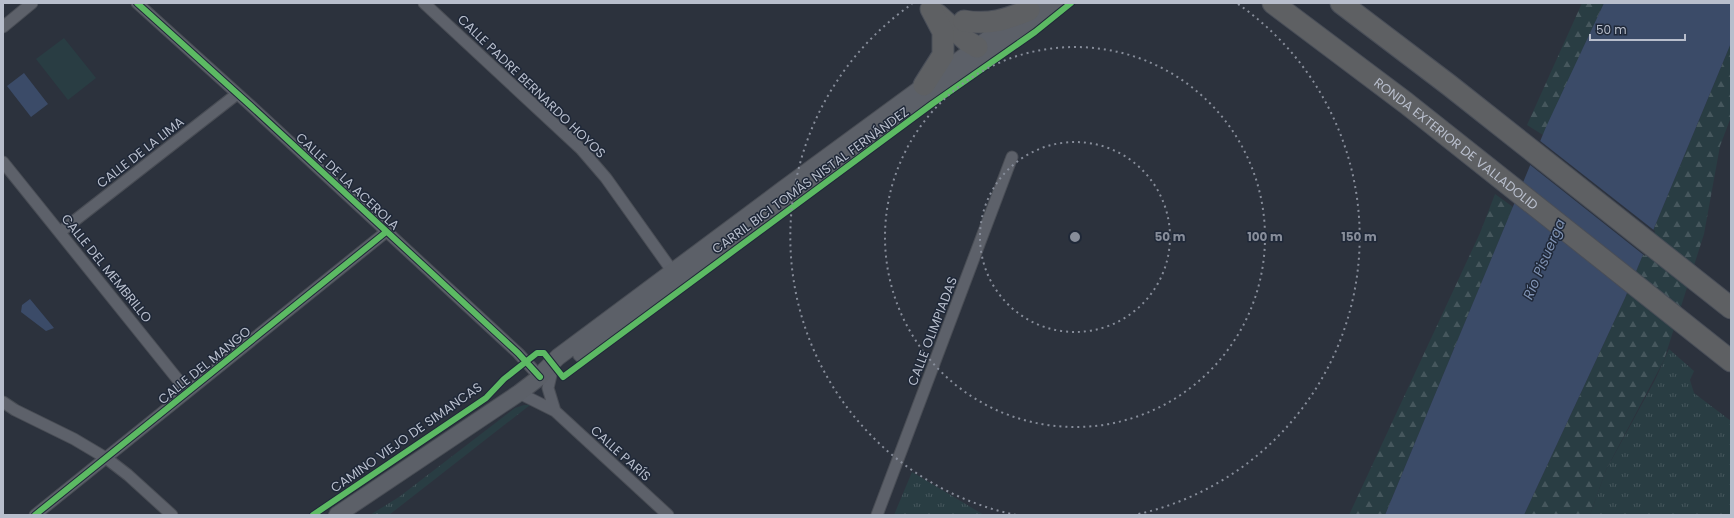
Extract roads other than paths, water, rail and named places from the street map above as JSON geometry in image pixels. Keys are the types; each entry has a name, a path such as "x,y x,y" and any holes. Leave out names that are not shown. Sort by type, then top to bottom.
{"highway":[{"name":"RONDA EXTERIOR DE VALLADOLID","path":"1273,3 1316,34 1437,128 1731,361"},
{"path":"1342,3 1449,85 1729,307"},
{"path":"932,5 967,41 977,47"},
{"path":"932,5 964,21 981,24 1005,20 1033,6"},
{"path":"924,85 943,55 943,32 932,5"},
{"path":"964,21 973,31 977,47"}],"main road":[{"path":"820,178 840,156 973,57 977,47 990,44 1050,3"},
{"name":"CAMINO VIEJO DE SIMANCAS","path":"338,515 604,337 1058,3"},
{"name":"CAMINO VIEJO DE SIMANCAS","path":"546,376 545,370 558,357 924,85 1033,6"},
{"path":"604,337 608,326 665,284 672,272 685,269 731,236 748,231"}],"street":[{"path":"3,26 32,3"},
{"name":"CALLE DE LA ACEROLA","path":"137,3 518,353 546,376"},
{"name":"CALLE PADRE BERNARDO HOYOS","path":"424,3 581,149 606,178 672,272"},
{"name":"CALLE DE LA LIMA","path":"60,232 237,94"},
{"name":"CALLE OLIMPIADAS","path":"877,515 1012,157"},
{"name":"CALLE DEL MEMBRILLO","path":"3,162 187,392"},
{"name":"CALLE DEL MANGO","path":"35,515 386,232"},
{"path":"546,376 555,411"},
{"name":"CALLE PARÍS","path":"520,393 555,411 665,514"},
{"path":"3,402 15,410 74,439 106,458 128,475 172,515"}],"water":[{"name":"Río Pisuerga","path":"1604,3 1731,3 1731,43 1625,298 1524,515 1385,515 1546,127"},
{"path":"24,73 48,104 31,117 7,86"},
{"path":"30,299 54,328 46,331 21,312 22,305"}]}
